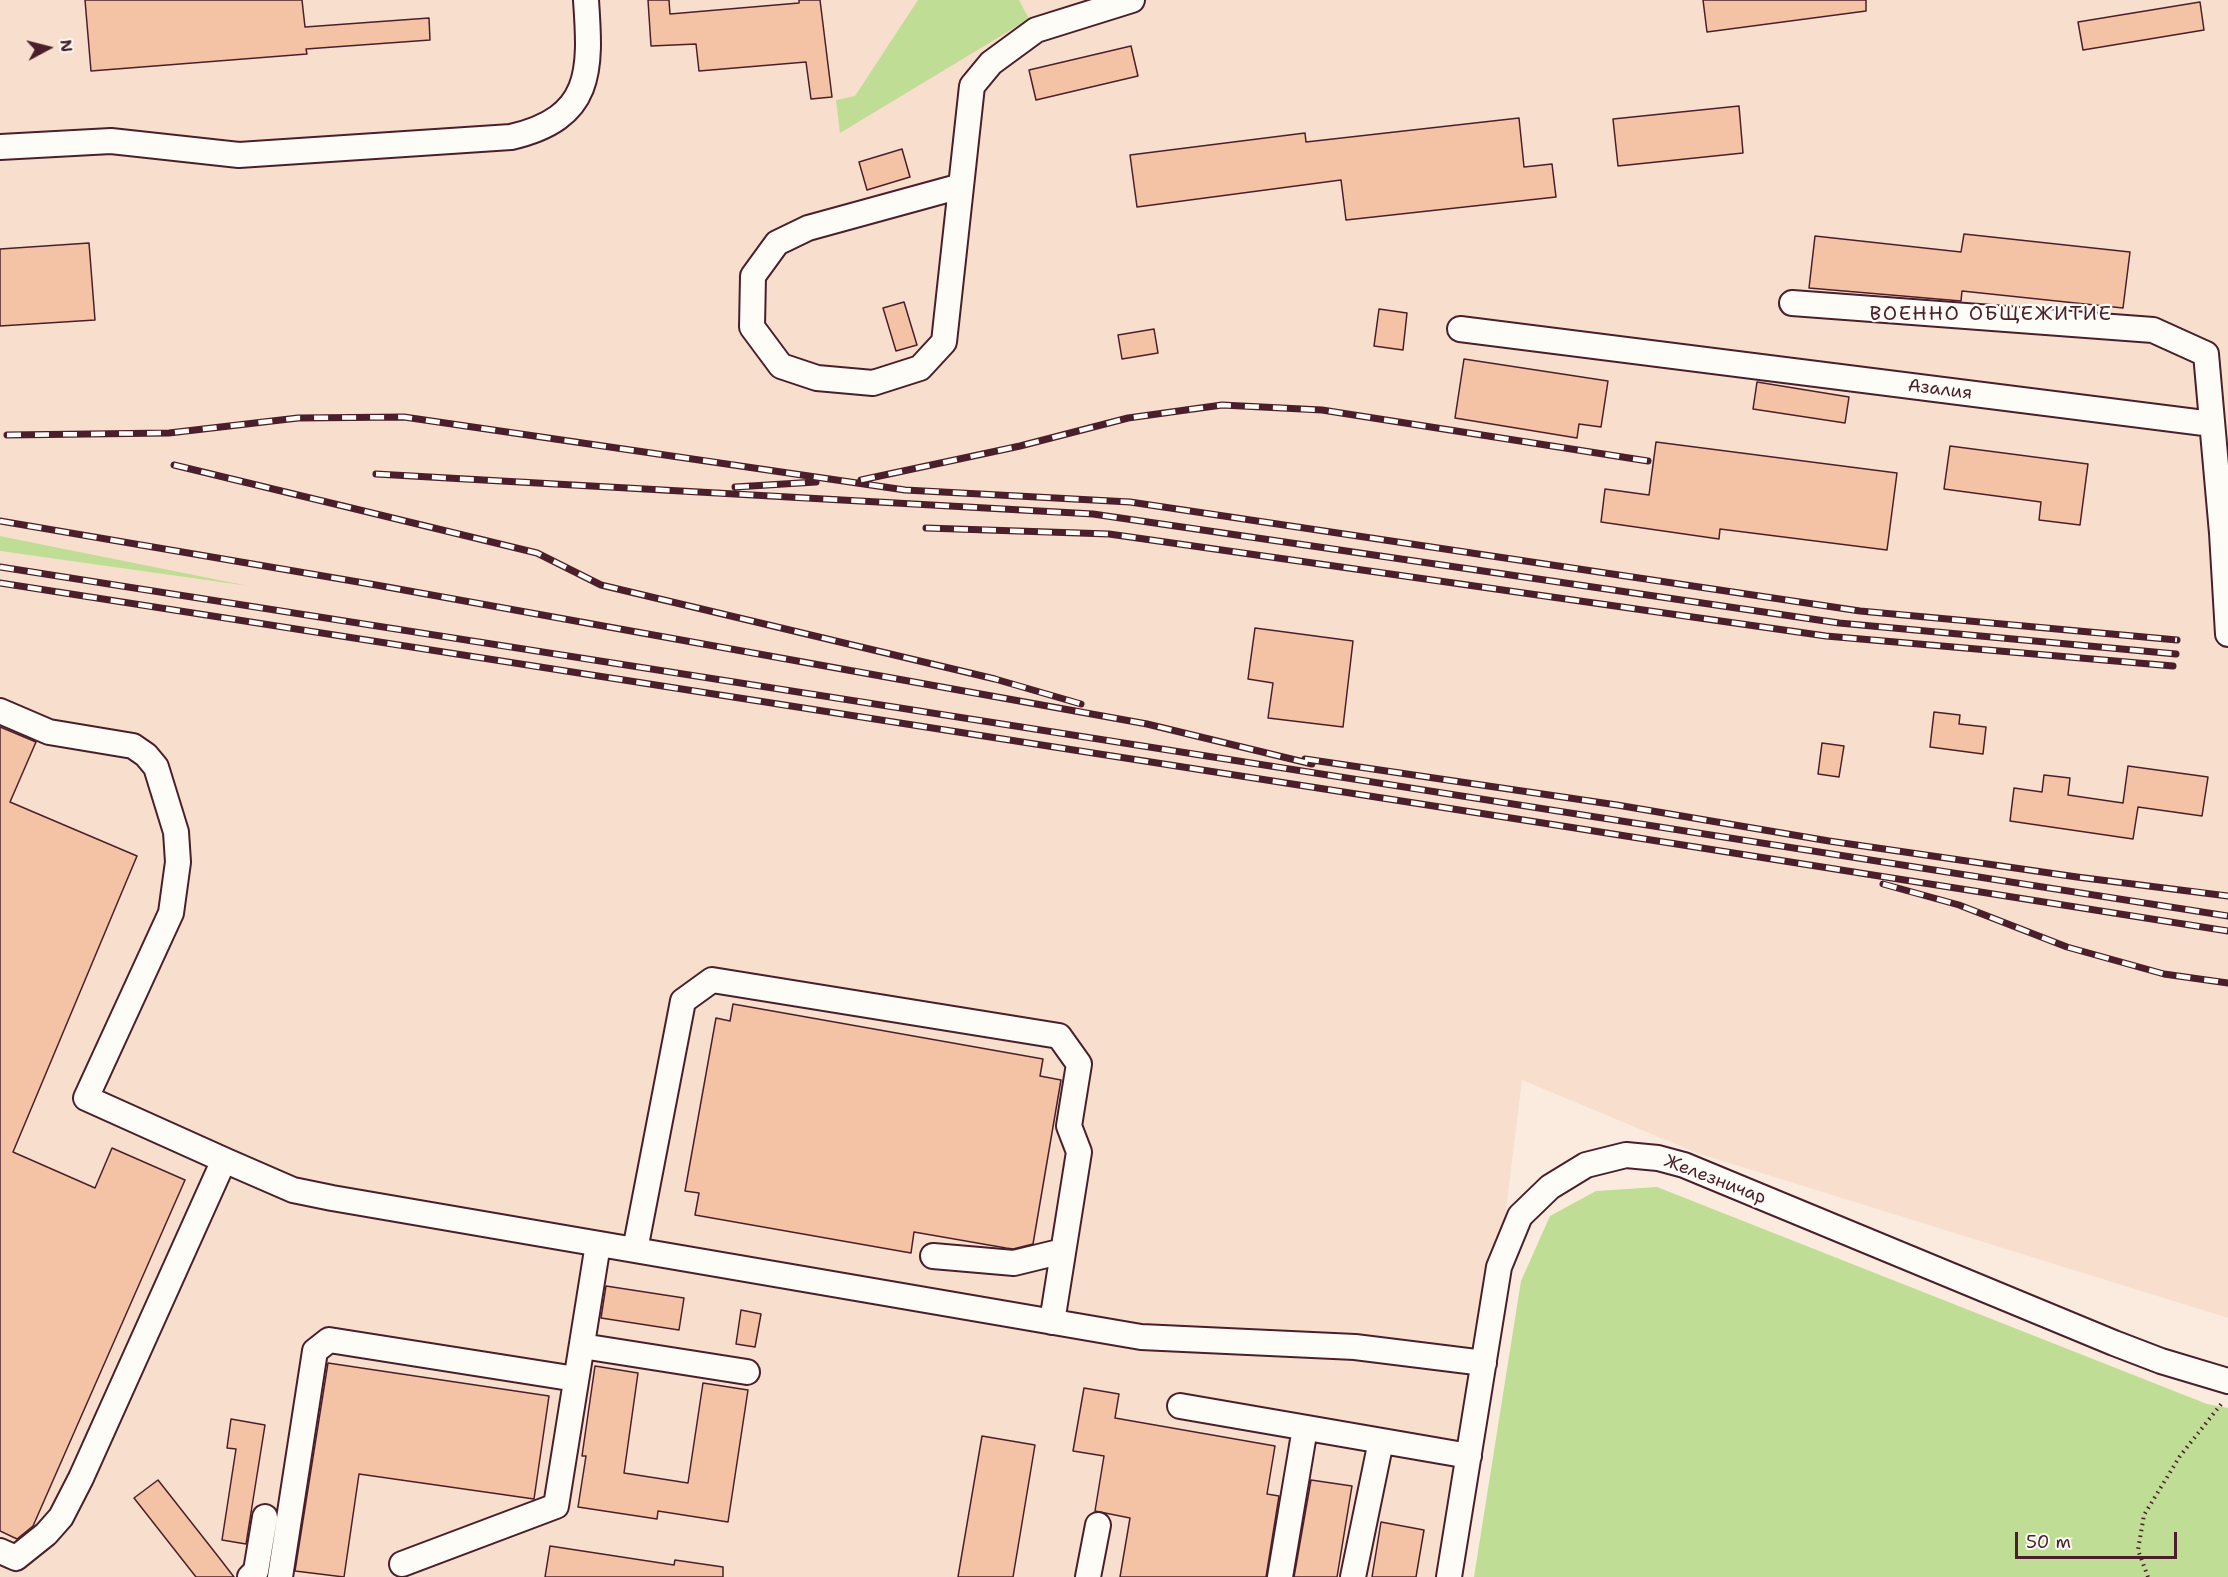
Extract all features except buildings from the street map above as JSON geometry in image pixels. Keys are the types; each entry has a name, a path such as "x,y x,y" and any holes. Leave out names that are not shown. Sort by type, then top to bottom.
{"street":[{"path":"0,147 111,141 239,155 511,137 536,131 559,117 576,98 587,74 590,47 586,0"},
{"path":"961,186 808,228 777,243 753,276 752,327 781,366 817,378 873,383 920,369 944,342 972,86 991,63 1036,30 1132,0"},
{"path":"1792,303 2153,330 2217,353 2212,424 2228,634"},
{"name":"Азалия","path":"1460,329 2212,424"},
{"path":"0,711 49,732 133,747 146,755 156,767 176,832 178,862 171,912 86,1098 224,1160 293,1190 303,1192 1141,1337 1355,1347 1484,1363"},
{"path":"634,1250 683,1001 712,980 1059,1036 1079,1064 1069,1126 1079,1152 1052,1322"},
{"name":"Железничар","path":"1449,1577 1499,1267 1520,1216 1550,1187 1587,1165 1626,1155 1658,1158 1684,1165 2114,1343 2161,1361 2228,1381"},
{"path":"0,1551 16,1558 46,1534 61,1517 86,1467 224,1160"},
{"path":"402,1564 556,1506 598,1244"},
{"path":"933,1256 1014,1263 1063,1251"},
{"path":"280,1577 315,1351 329,1340 576,1379"},
{"path":"582,1346 747,1372"},
{"path":"1180,1406 1469,1456"},
{"path":"1280,1577 1305,1428"},
{"path":"1353,1577 1381,1441"},
{"path":"250,1577 256,1571 265,1517"},
{"path":"1088,1577 1098,1526"}],"path":[{"path":"2148,1577 2138,1550 2145,1515 2180,1456 2228,1395"}],"shaded area":[{"path":"0,0 2228,0 2228,1318 1697,1153 1522,1080 1499,1267 1449,1577 0,1577 0,551 234,583 0,536"}],"green space":[{"path":"918,0 1019,0 1029,19 840,133 836,100 855,96"},
{"path":"0,536 249,586 0,551"},
{"path":"1657,1187 2207,1404 2228,1408 2228,1577 1474,1577 1521,1281 1550,1216 1596,1191"}],"railway":[{"path":"861,480 1020,446 1128,418 1222,405 1322,410 1648,461"},
{"path":"7,435 169,433 298,418 404,417 905,490 1130,502 1860,611 2177,640"},
{"path":"174,465 537,553 601,585 995,679 1081,704"},
{"path":"376,474 1093,514 1839,623 2176,654"},
{"path":"735,487 816,482"},
{"path":"0,521 376,585 1147,724 1312,764"},
{"path":"926,528 1109,534 1826,636 2173,666"},
{"path":"0,567 2228,916"},
{"path":"0,583 2228,931"},
{"path":"1305,759 1617,805 1829,841 2228,896"},
{"path":"1883,884 1959,905 2067,947 2164,974 2228,983"}],"district":[{"name":"ВОЕННО ОБЩЕЖИТИЕ","path":"1991,315"}]}
